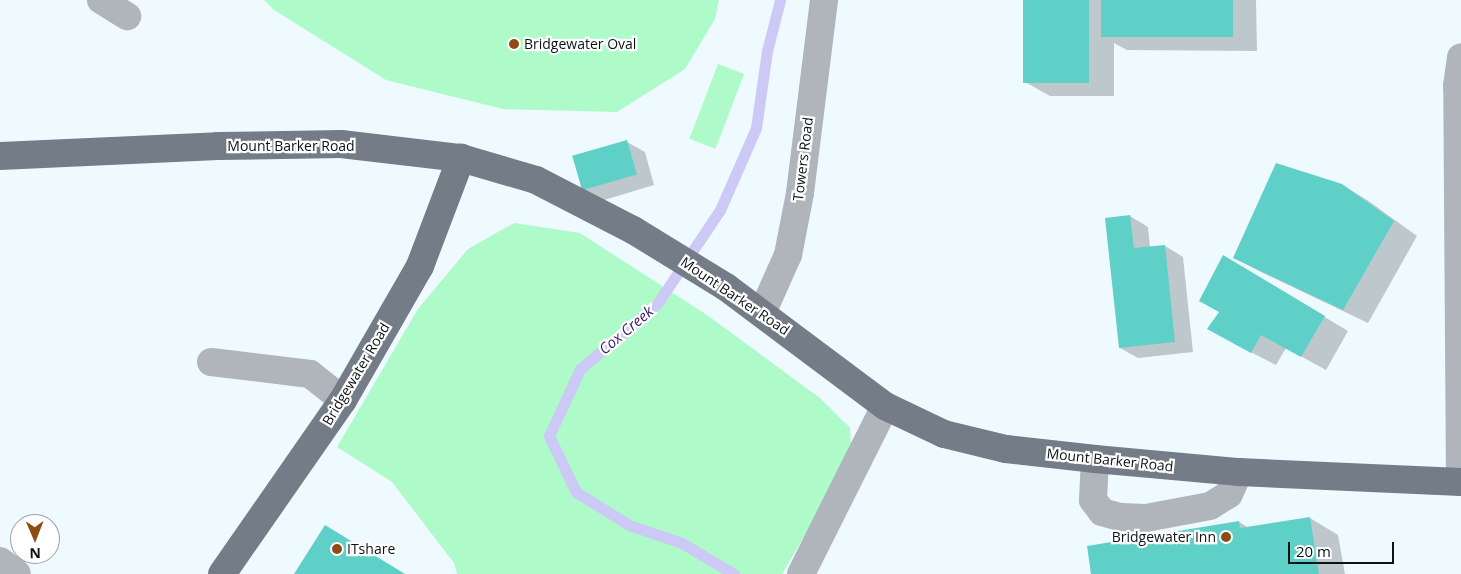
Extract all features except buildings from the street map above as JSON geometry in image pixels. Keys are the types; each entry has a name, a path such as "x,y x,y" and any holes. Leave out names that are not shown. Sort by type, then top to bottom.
{"main road":[{"name":"Mount Barker Road","path":"0,156 218,146 341,144 461,158 536,180 633,230 726,287 762,312 885,406 944,434 1006,449 1095,459 1239,472 1460,482"},
{"name":"Bridgewater Road","path":"222,574 344,400 420,266 461,158"}],"street":[{"path":"101,0 127,16"},
{"name":"Towers Road","path":"762,312 788,255 798,202 824,0"},
{"path":"1460,482 1456,86 1461,57"},
{"path":"211,362 310,374 344,400"},
{"path":"804,568 885,406"},
{"path":"1095,459 1094,500 1102,512 1120,517 1146,518 1210,506 1229,494 1239,472"},
{"path":"0,561 17,574"}],"green space":[{"name":"Bridgewater Oval","path":"264,0 719,0 715,19 685,69 617,112 503,109 386,80 274,10"},
{"path":"718,64 744,74 715,149 689,139"},
{"path":"514,223 580,233 707,315 820,398 850,428 851,444 846,465 782,574 457,574 454,563 392,482 337,447 418,309 468,249"}],"waterway":[{"name":"Cox Creek","path":"734,574 682,543 629,525 576,492 549,436 580,369 657,304 720,210 756,128 767,51 780,0"}],"place":[{"name":"Bridgewater Oval","path":"514,44"},
{"name":"Bridgewater Inn","path":"1226,537"},
{"name":"ITshare","path":"337,549"}]}
